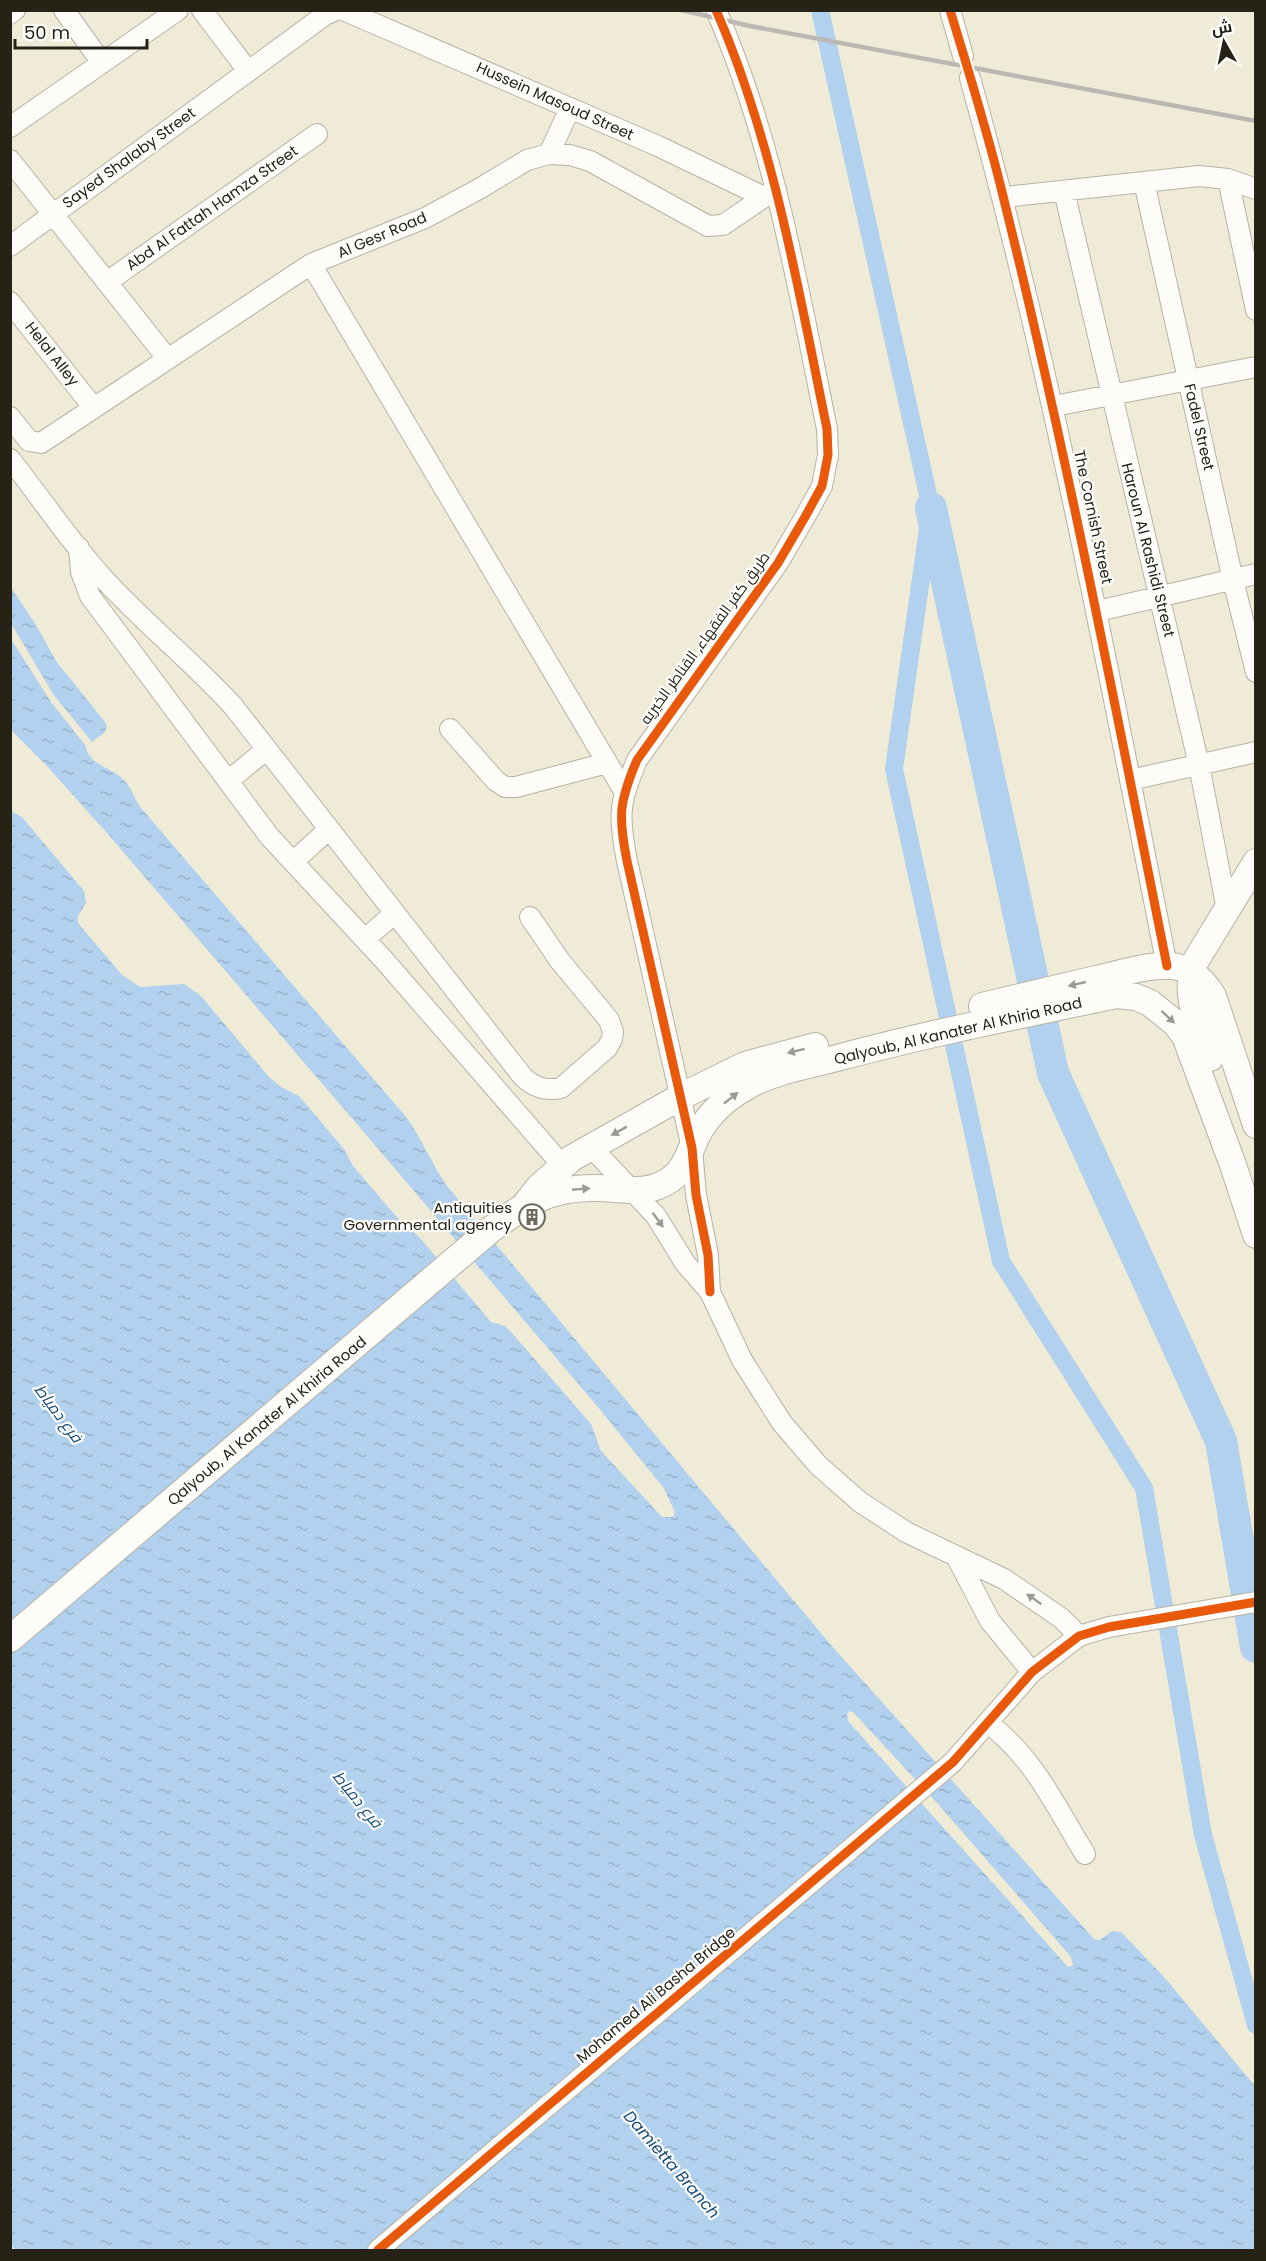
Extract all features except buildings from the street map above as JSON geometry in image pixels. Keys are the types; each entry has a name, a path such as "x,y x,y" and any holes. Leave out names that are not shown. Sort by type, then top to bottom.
{"main road":[{"path":"1233,1165 1236,1138 1192,1004 1190,990 1195,962 1256,862"},
{"name":"Qalyoub, Al Kanater Al Khiria Road","path":"10,1639 489,1231 525,1204 541,1197 576,1189 645,1190 669,1180 684,1166 700,1131 720,1106 746,1087 776,1075 895,1034 1134,970 1167,966 1192,973"},
{"path":"1192,973 1213,996 1247,1069 1256,1125"},
{"name":"Qalyoub, Al Kanater Al Khiria Road","path":"525,1204 562,1165 590,1146 745,1065 895,1034 1116,995 1136,997 1150,1003 1169,1017 1185,1036 1254,1225"}],"street":[{"path":"10,14 15,10"},
{"path":"64,10 102,63"},
{"path":"10,127 178,10"},
{"path":"202,10 248,71 325,15 336,10"},
{"name":"Hussein Masoud Street","path":"343,10 770,193"},
{"name":"طريق كفر الفقهاء, القناطر الخيريه","path":"710,1292 708,1255 696,1196 692,1148 622,838 620,814 624,791 637,760 778,564 822,486 828,455 827,429 770,193 754,107 716,10"},
{"path":"950,10 963,56"},
{"name":"Sayed Shalaby Street","path":"10,246 248,71"},
{"name":"The Cornish Street","path":"970,78 1004,197 1054,406 1098,611 1167,966"},
{"path":"549,154 570,108"},
{"name":"Abd Al Fattah Hamza Street","path":"107,282 317,134"},
{"name":"Al Gesr Road","path":"10,417 29,441 37,443 45,441 311,264 425,218 527,160 549,154 570,155 590,161 708,226 723,225 770,193"},
{"path":"10,160 167,358"},
{"path":"1004,197 1199,176 1228,179 1256,189"},
{"path":"1228,179 1256,310"},
{"name":"Fadel Street","path":"1144,182 1233,580 1256,672"},
{"name":"Haroun Al Rashidi Street","path":"1064,191 1110,395 1199,765 1227,910"},
{"path":"311,264 624,791"},
{"name":"Helal Alley","path":"10,302 93,407"},
{"path":"1054,406 1256,367"},
{"path":"10,459 79,548 122,598 209,679 267,749 530,1083 545,1089 561,1088 580,1074 610,1044 612,1026 560,961 530,917"},
{"path":"79,548 81,572 90,596 269,836 365,939 562,1165"},
{"path":"1098,611 1256,574"},
{"path":"450,729 496,781 505,787 516,787 607,763"},
{"path":"228,781 267,749"},
{"path":"1130,780 1256,752"},
{"path":"293,862 329,829"},
{"path":"365,939 395,913"},
{"path":"427,1010 453,988"},
{"name":"طريق كفر الفقهاء, القناطر الخيريه","path":"590,1146 656,1216 685,1263 710,1292 742,1360 782,1423 818,1465 869,1508 906,1532 1004,1579 1061,1618 1078,1636"},
{"path":"956,1556 990,1621 1032,1672"},
{"path":"1085,1854 1026,1758 1004,1735 988,1723 1032,1672 1078,1636 1109,1627 1256,1602"},
{"name":"Mohamed Ali Basha Bridge","path":"378,2250 953,1762 988,1723"}],"water":[{"path":"10,586 56,661 105,722 107,728 104,733 86,746 87,752 96,762 124,780 141,808 407,1118 447,1186 830,1644 1094,1939 1100,1940 1112,1931 1121,1932 1164,1977 1255,2086 1255,2250 16,2250 11,2245 11,811 22,817 84,891 86,903 78,916 78,923 122,975 140,987 184,984 201,996 269,1077 281,1087 299,1096 344,1149 353,1166 395,1215 421,1239 491,1322 505,1326 511,1332 591,1424 601,1451 662,1517 673,1517 675,1512 663,1487 597,1406 106,832 11,730","holes":["850,1711 938,1804 1071,1957 1073,1965 1068,1967 848,1721 847,1714"]}],"pier":[{"path":"11,623 53,694 92,742 86,746 51,702 11,639"}],"waterway":[{"path":"820,10 931,508 894,769 1001,1261 1144,1488 1203,1835 1256,2025"},
{"path":"931,508 1053,1073 1221,1441 1256,1647"}],"railway":[{"path":"681,10 750,26 1256,121"}],"cycle path":[{"path":"710,1292 708,1255 696,1195 692,1148 627,861 622,832 622,809 637,760 778,563 822,486 828,455 827,429 769,164 754,112 716,10"},
{"path":"950,10 998,176 1049,391 1167,966"},
{"path":"378,2250 953,1762 1032,1672 1079,1636 1109,1627 1256,1602"}],"place":[{"name":"Antiquities Governmental agency","path":"532,1217"}],"water label":[{"name":"فرع دمياط","path":"59,1413"},
{"name":"فرع دمياط","path":"358,1799"},
{"name":"Damietta Branch","path":"672,2164"}]}
